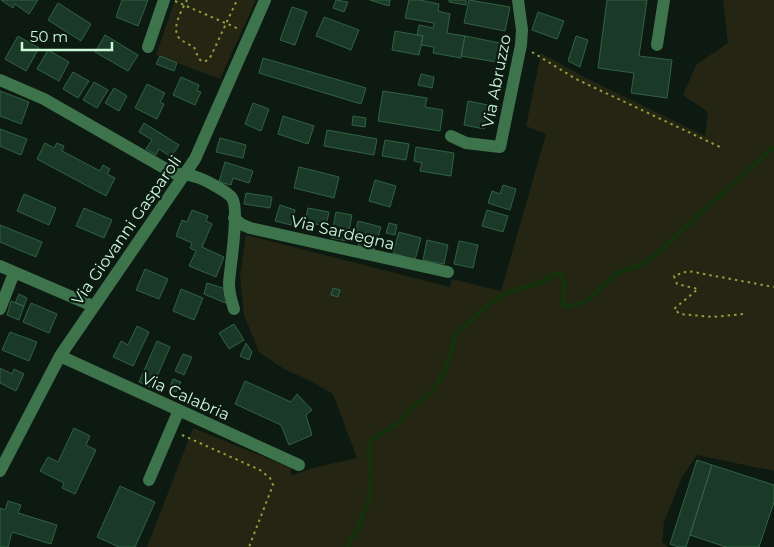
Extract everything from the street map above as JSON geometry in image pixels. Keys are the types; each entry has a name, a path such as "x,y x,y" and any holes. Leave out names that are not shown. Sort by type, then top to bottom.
{"street":[{"path":"148,47 164,0"},
{"name":"Via Giovanni Gasparoli","path":"0,471 60,356 195,159 265,0"},
{"name":"Via Abruzzo","path":"451,136 466,143 500,147 521,46 522,30 518,0"},
{"path":"657,45 664,0"},
{"path":"0,80 44,99 173,173 196,177 226,192 233,198 234,218 229,283 230,298 234,309"},
{"name":"Via Sardegna","path":"234,218 250,228 448,272"},
{"path":"0,266 93,306"},
{"path":"0,309 14,272"},
{"name":"Via Calabria","path":"60,356 299,465"},
{"path":"149,480 179,410"}],"path":[{"path":"173,0 250,34"},
{"path":"187,0 176,24 177,36 194,47 198,57 206,61 211,56 237,0"},
{"path":"521,46 576,79 720,147"},
{"path":"743,314 713,317 680,314 674,309 698,289 677,284 674,276 688,271 774,287"},
{"path":"170,430 260,470 270,478 273,485 249,547"}],"green space":[{"path":"175,0 256,0 220,79 156,55"},
{"path":"723,0 774,0 774,471 697,455 682,477 664,522 662,542 668,547 147,547 193,428 291,468 291,476 312,468 357,458 333,394 311,381 284,369 259,352 244,315 240,276 246,235 450,287 452,279 501,291 546,134 526,126 541,53 584,77 705,136 708,112 683,95 696,65 728,43"}],"building":[{"path":"1,0 38,0 29,14 15,4 13,8"},
{"path":"122,0 148,0 138,26 116,17"},
{"path":"336,0 348,2 344,12 333,8"},
{"path":"370,0 390,0 389,6"},
{"path":"409,0 439,4 438,11 450,14 447,33 465,36 461,58 433,53 434,47 421,45 423,36 417,35 419,25 433,28 434,23 405,18"},
{"path":"449,0 466,0 466,5 449,2"},
{"path":"469,0 510,7 505,31 464,23"},
{"path":"607,0 647,0 639,56 672,60 667,98 631,93 634,73 598,68"},
{"path":"58,3 91,24 81,41 48,20"},
{"path":"292,7 307,12 295,45 280,40"},
{"path":"538,12 564,21 557,39 532,30"},
{"path":"324,17 359,30 351,50 316,36"},
{"path":"395,31 423,36 419,55 392,50"},
{"path":"105,35 138,55 128,71 95,52"},
{"path":"18,36 39,48 26,71 5,59"},
{"path":"465,36 505,44 502,63 461,56"},
{"path":"576,36 588,40 580,67 568,61"},
{"path":"48,50 69,62 59,81 37,69"},
{"path":"160,56 177,63 174,71 156,64"},
{"path":"263,58 366,88 361,104 259,73"},
{"path":"73,72 89,81 78,98 63,89"},
{"path":"421,74 434,77 432,88 418,85"},
{"path":"181,77 199,85 197,91 201,92 195,105 173,95"},
{"path":"94,82 108,90 97,108 83,100"},
{"path":"147,84 165,93 160,102 164,104 157,119 135,108"},
{"path":"114,88 127,96 119,111 105,103"},
{"path":"0,91 29,102 21,124 0,116"},
{"path":"383,91 427,98 425,107 443,110 440,131 378,121"},
{"path":"468,101 488,105 484,129 464,125"},
{"path":"253,103 269,109 261,131 245,124"},
{"path":"283,116 314,126 308,144 278,134"},
{"path":"353,116 366,118 365,127 352,125"},
{"path":"144,123 179,145 171,157 159,149 156,155 146,149 152,140 139,132"},
{"path":"0,129 27,139 21,155 0,146"},
{"path":"327,130 377,139 374,155 324,146"},
{"path":"220,138 246,145 243,158 216,152"},
{"path":"385,140 409,144 406,160 382,156"},
{"path":"45,143 54,148 57,143 64,146 62,151 100,171 103,165 110,169 107,174 115,178 106,196 37,159"},
{"path":"416,147 454,153 451,176 420,171 422,163 414,161"},
{"path":"225,162 253,171 249,183 233,178 231,185 219,182"},
{"path":"299,167 339,177 334,198 294,188"},
{"path":"375,180 396,186 390,207 369,201"},
{"path":"503,185 516,189 510,210 488,203 492,191 500,194"},
{"path":"246,193 272,197 270,208 244,204"},
{"path":"24,194 56,208 49,225 17,211"},
{"path":"280,205 295,210 291,225 275,221"},
{"path":"84,208 112,220 104,238 76,226"},
{"path":"308,208 329,212 326,226 305,222"},
{"path":"192,210 208,216 206,221 212,224 202,247 224,257 216,277 189,266 196,251 190,248 192,243 176,236 182,220 187,222"},
{"path":"487,210 508,216 503,232 482,226"},
{"path":"336,212 352,215 347,241 331,238"},
{"path":"358,221 381,227 374,250 358,246 361,235 355,234"},
{"path":"389,223 397,225 395,235 386,233"},
{"path":"0,225 42,242 36,257 0,242"},
{"path":"399,232 421,238 415,260 393,253"},
{"path":"427,240 448,245 444,264 423,260"},
{"path":"459,241 478,245 473,268 454,264"},
{"path":"145,269 168,279 159,299 136,290"},
{"path":"207,283 226,289 228,304 204,294"},
{"path":"333,288 340,290 338,297 331,295"},
{"path":"181,289 203,298 194,320 173,311"},
{"path":"19,294 27,298 24,306 15,303"},
{"path":"11,301 24,306 19,320 7,315"},
{"path":"31,303 57,314 49,333 23,322"},
{"path":"234,324 244,340 229,349 219,333"},
{"path":"137,326 149,332 133,366 113,357 121,341 128,345"},
{"path":"10,332 37,342 29,361 2,350"},
{"path":"157,341 170,347 152,388 139,382"},
{"path":"246,343 252,352 249,360 240,356"},
{"path":"183,354 192,357 184,375 175,371"},
{"path":"0,368 12,374 14,369 24,374 16,391 0,383"},
{"path":"173,379 181,382 176,392 169,389"},
{"path":"245,381 291,402 297,394 312,410 306,415 312,435 289,445 281,425 235,404"},
{"path":"74,428 90,436 86,445 96,450 75,494 62,488 64,483 40,471 48,457 58,462"},
{"path":"697,460 712,465 686,547 679,547 670,544"},
{"path":"712,465 774,485 774,502 759,547 726,547 690,535"},
{"path":"120,486 155,502 135,547 119,547 97,537"},
{"path":"8,501 21,505 18,513 57,525 51,544 12,532 8,547 0,547 0,508 5,510"}],"waterway":[{"path":"348,547 358,528 369,498 371,472 368,449 373,438 399,423 414,406 431,393 446,370 456,334 488,305 506,293 542,282 554,274 561,274 564,281 563,304 565,306 575,305 588,300 617,273 642,264 657,253 774,147"}]}
